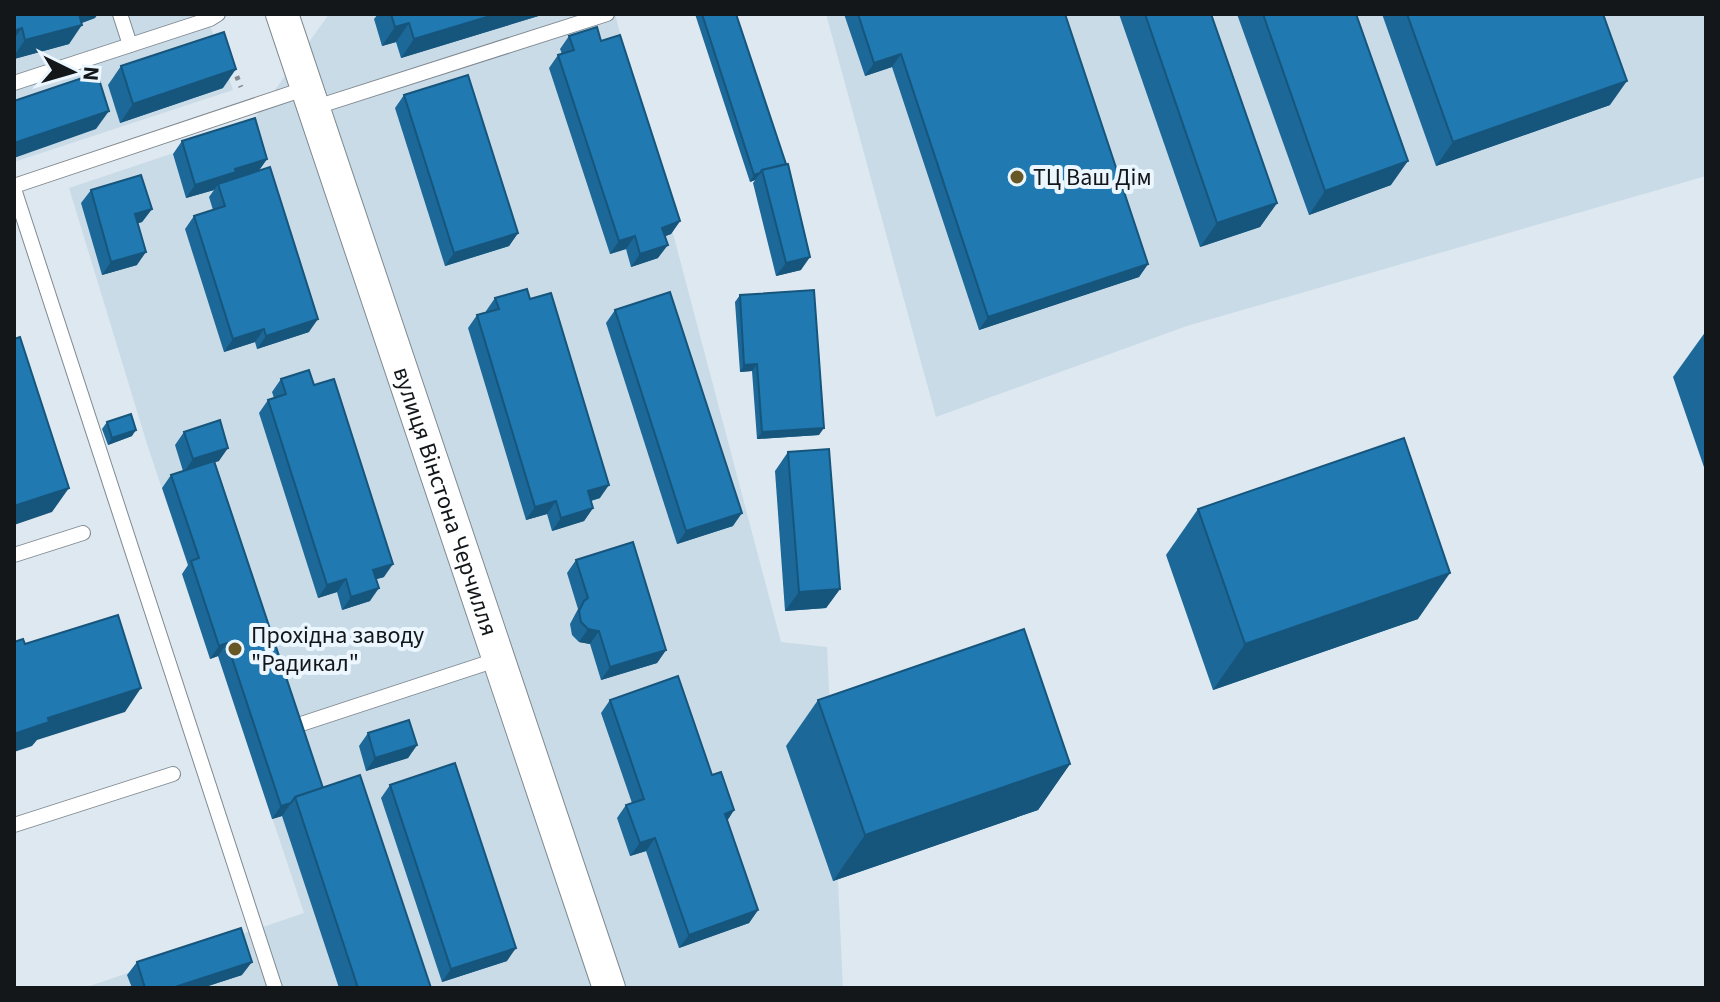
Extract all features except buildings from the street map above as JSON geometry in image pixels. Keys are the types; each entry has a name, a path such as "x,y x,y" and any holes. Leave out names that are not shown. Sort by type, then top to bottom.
{"street":[{"name":"вулиця Вінстона Черчилля","path":"282,14 609,988"}],"lane":[{"path":"120,14 130,45"},
{"path":"14,83 218,14"},
{"path":"275,988 14,187 310,98 607,14"},
{"path":"14,555 83,533"},
{"path":"289,728 499,659"},
{"path":"14,825 173,774"}],"path":[{"path":"228,55 242,92"}],"shaded area":[{"path":"14,14 206,14 233,90 14,162"},
{"path":"329,14 615,14 781,642 827,647 843,988 84,988 304,913 147,444 69,188 248,128"},
{"path":"826,14 1706,14 1706,176 1187,326 936,417"}],"place":[{"name":"ТЦ Ваш Дім","path":"1017,177"},
{"name":"Прохідна заводу \"Радикал\"","path":"235,649"}]}
